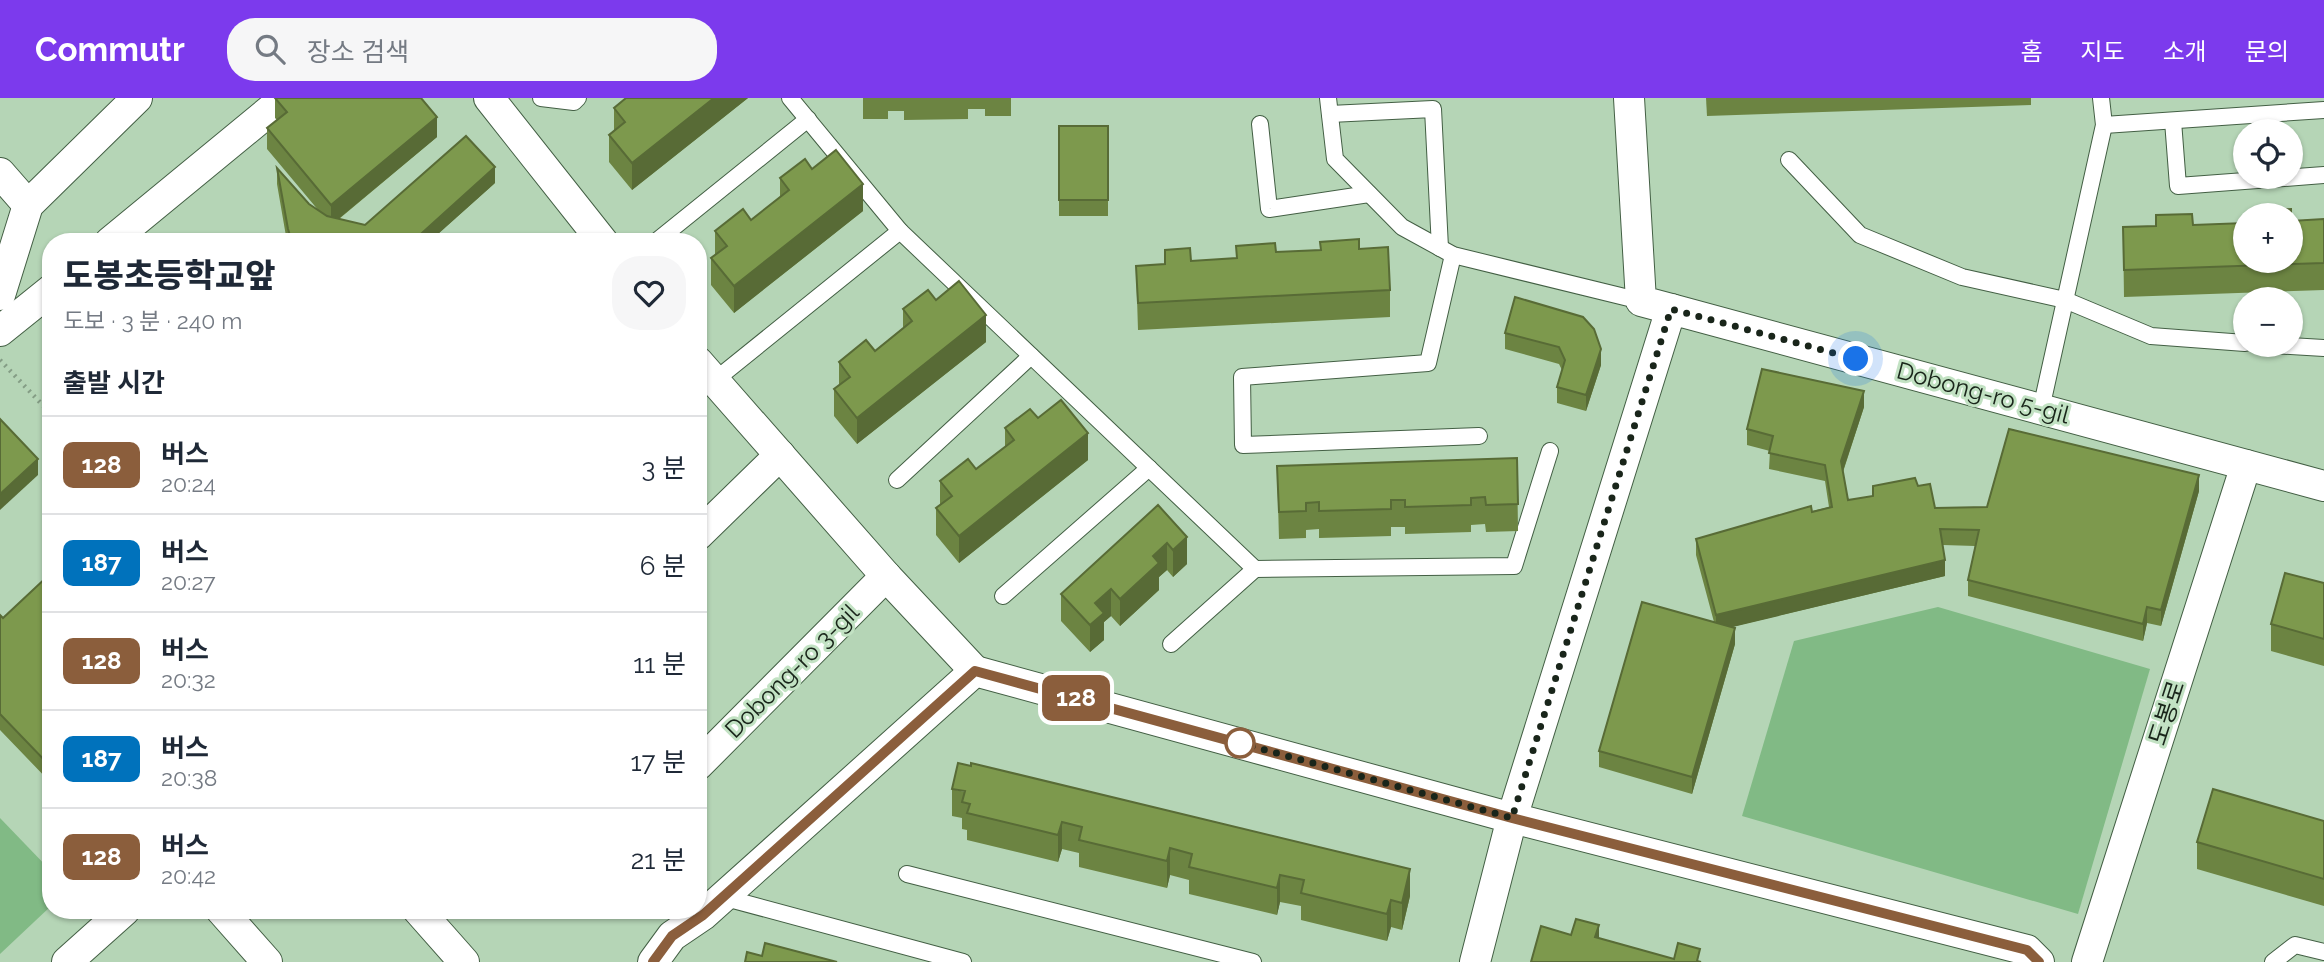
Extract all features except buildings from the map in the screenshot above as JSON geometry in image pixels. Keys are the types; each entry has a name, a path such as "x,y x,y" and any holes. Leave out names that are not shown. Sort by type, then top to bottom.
{"street":[{"path":"0,295 28,205 137,98"},
{"path":"121,233 285,98"},
{"path":"489,98 596,233"},
{"path":"1629,98 1641,301"},
{"path":"0,173 28,205"},
{"path":"0,331 42,297"},
{"name":"Dobong-ro 5-gil","path":"1641,301 2324,486"},
{"path":"1475,962 1512,818 1671,309"},
{"path":"707,383 780,455 886,576 975,671 1512,818 2027,950 2039,962"},
{"path":"707,526 780,455"},
{"name":"도봉로","path":"2087,962 2246,465"},
{"name":"Dobong-ro 3-gil","path":"707,756 886,576"},
{"path":"707,911 975,671"},
{"path":"67,962 115,919"},
{"path":"228,919 260,959"},
{"path":"426,919 464,962"},
{"path":"653,962 672,936 697,919"}],"lane":[{"path":"541,98 574,102 578,98"},
{"path":"790,98 900,231 1255,569"},
{"path":"2040,409 2104,125 2101,98"},
{"path":"1479,436 1243,445 1242,377 1428,363 1447,251 1433,108 1329,106 1335,159 1402,227 1447,251 1641,301"},
{"path":"2104,125 2324,110"},
{"path":"667,233 808,119"},
{"path":"2173,121 2178,186 2324,175"},
{"path":"1260,124 1269,209 1369,194"},
{"path":"1788,160 1860,235 1962,276 2065,300 2151,336 2233,342"},
{"path":"707,376 900,231"},
{"path":"2303,347 2324,348"},
{"path":"897,480 1031,356"},
{"path":"1171,644 1255,569 1514,566 1550,451"},
{"path":"1003,596 1149,468"},
{"path":"907,874 1253,962"},
{"path":"722,897 964,962"},
{"path":"2273,962 2295,945 2324,953"}],"path":[{"path":"0,360 42,404"}],"green space":[{"path":"1938,607 2150,669 2078,914 1742,816 1794,641"},
{"path":"0,818 42,862 42,914 0,954"}],"bus line":[{"name":"128","path":"707,911 975,671 1512,818 2027,950 2039,962"},
{"name":"128","path":"653,962 672,936 697,919"}],"route":[{"path":"1240,743 1512,818 1671,309 1856,359"}]}
